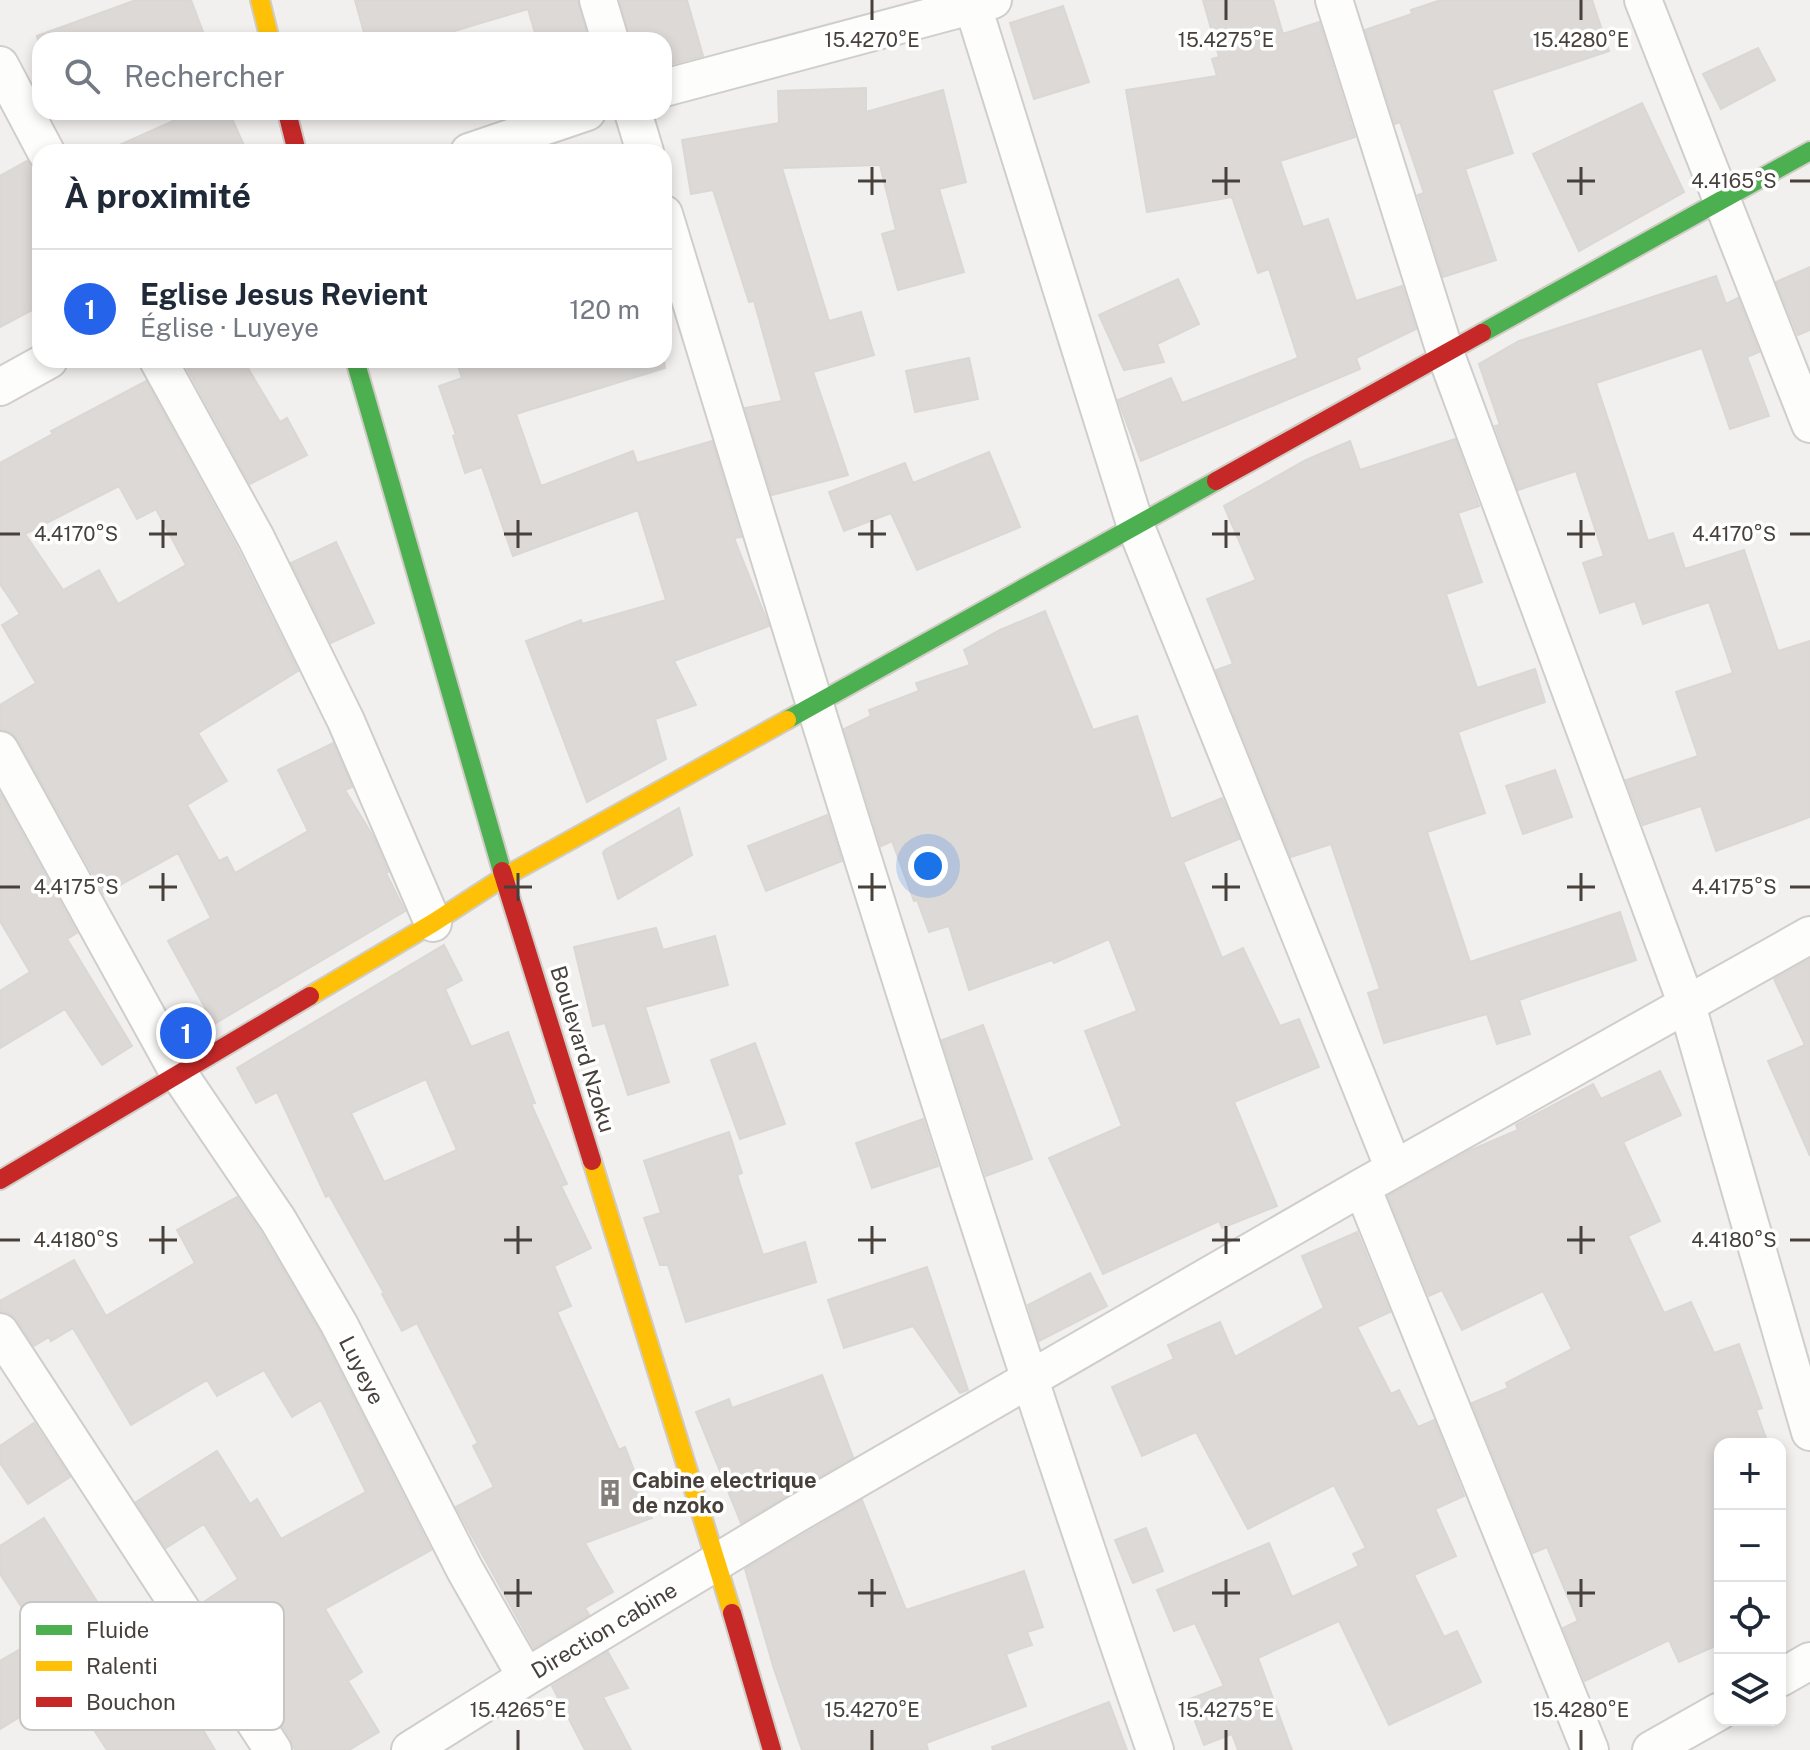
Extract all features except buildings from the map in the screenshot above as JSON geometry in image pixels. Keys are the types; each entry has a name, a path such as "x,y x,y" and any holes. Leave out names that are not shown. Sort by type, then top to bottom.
{"street":[{"path":"260,0 268,32"},
{"path":"598,0 608,32"},
{"path":"1334,0 1446,355 1687,1005 1810,1432"},
{"path":"1643,0 1810,424"},
{"path":"672,86 979,2 1136,527 1394,1169"},
{"path":"0,65 42,144"},
{"path":"289,120 295,144"},
{"path":"493,144 563,120"},
{"path":"635,120 643,144"},
{"path":"0,1180 433,923 504,877 1810,151"},
{"path":"672,240 815,706 1030,1379 1155,1750"},
{"path":"0,387 34,368"},
{"path":"162,368 256,538 339,707 433,923"},
{"name":"Boulevard Nzoku","path":"357,368 504,877 717,1562 772,1750"},
{"name":"Luyeye","path":"0,750 179,1074 278,1220 339,1324 465,1570 526,1677"},
{"name":"Direction cabine","path":"410,1750 717,1562 1030,1379 1362,1187 1810,935"},
{"path":"1362,1187 1590,1750"},
{"path":"0,1332 176,1602"},
{"path":"1786,1675 1810,1661"},
{"path":"1651,1750 1714,1714"},
{"path":"260,1730 273,1750"}],"traffic: fast":[{"path":"1482,333 1810,151"},
{"path":"357,368 502,871"},
{"path":"787,720 1216,481"}],"traffic: slow":[{"path":"260,0 268,32"},
{"path":"310,996 504,877 787,720"},
{"path":"592,1161 732,1613"}],"traffic: jam":[{"path":"289,120 295,144"},
{"path":"1216,481 1482,333"},
{"path":"502,871 592,1161"},
{"path":"0,1180 310,996"},
{"path":"732,1613 772,1750"}],"place":[{"name":"Eglise Jesus Revient","path":"186,1033"},
{"name":"Cabine electrique de nzoko","path":"610,1493"}]}
